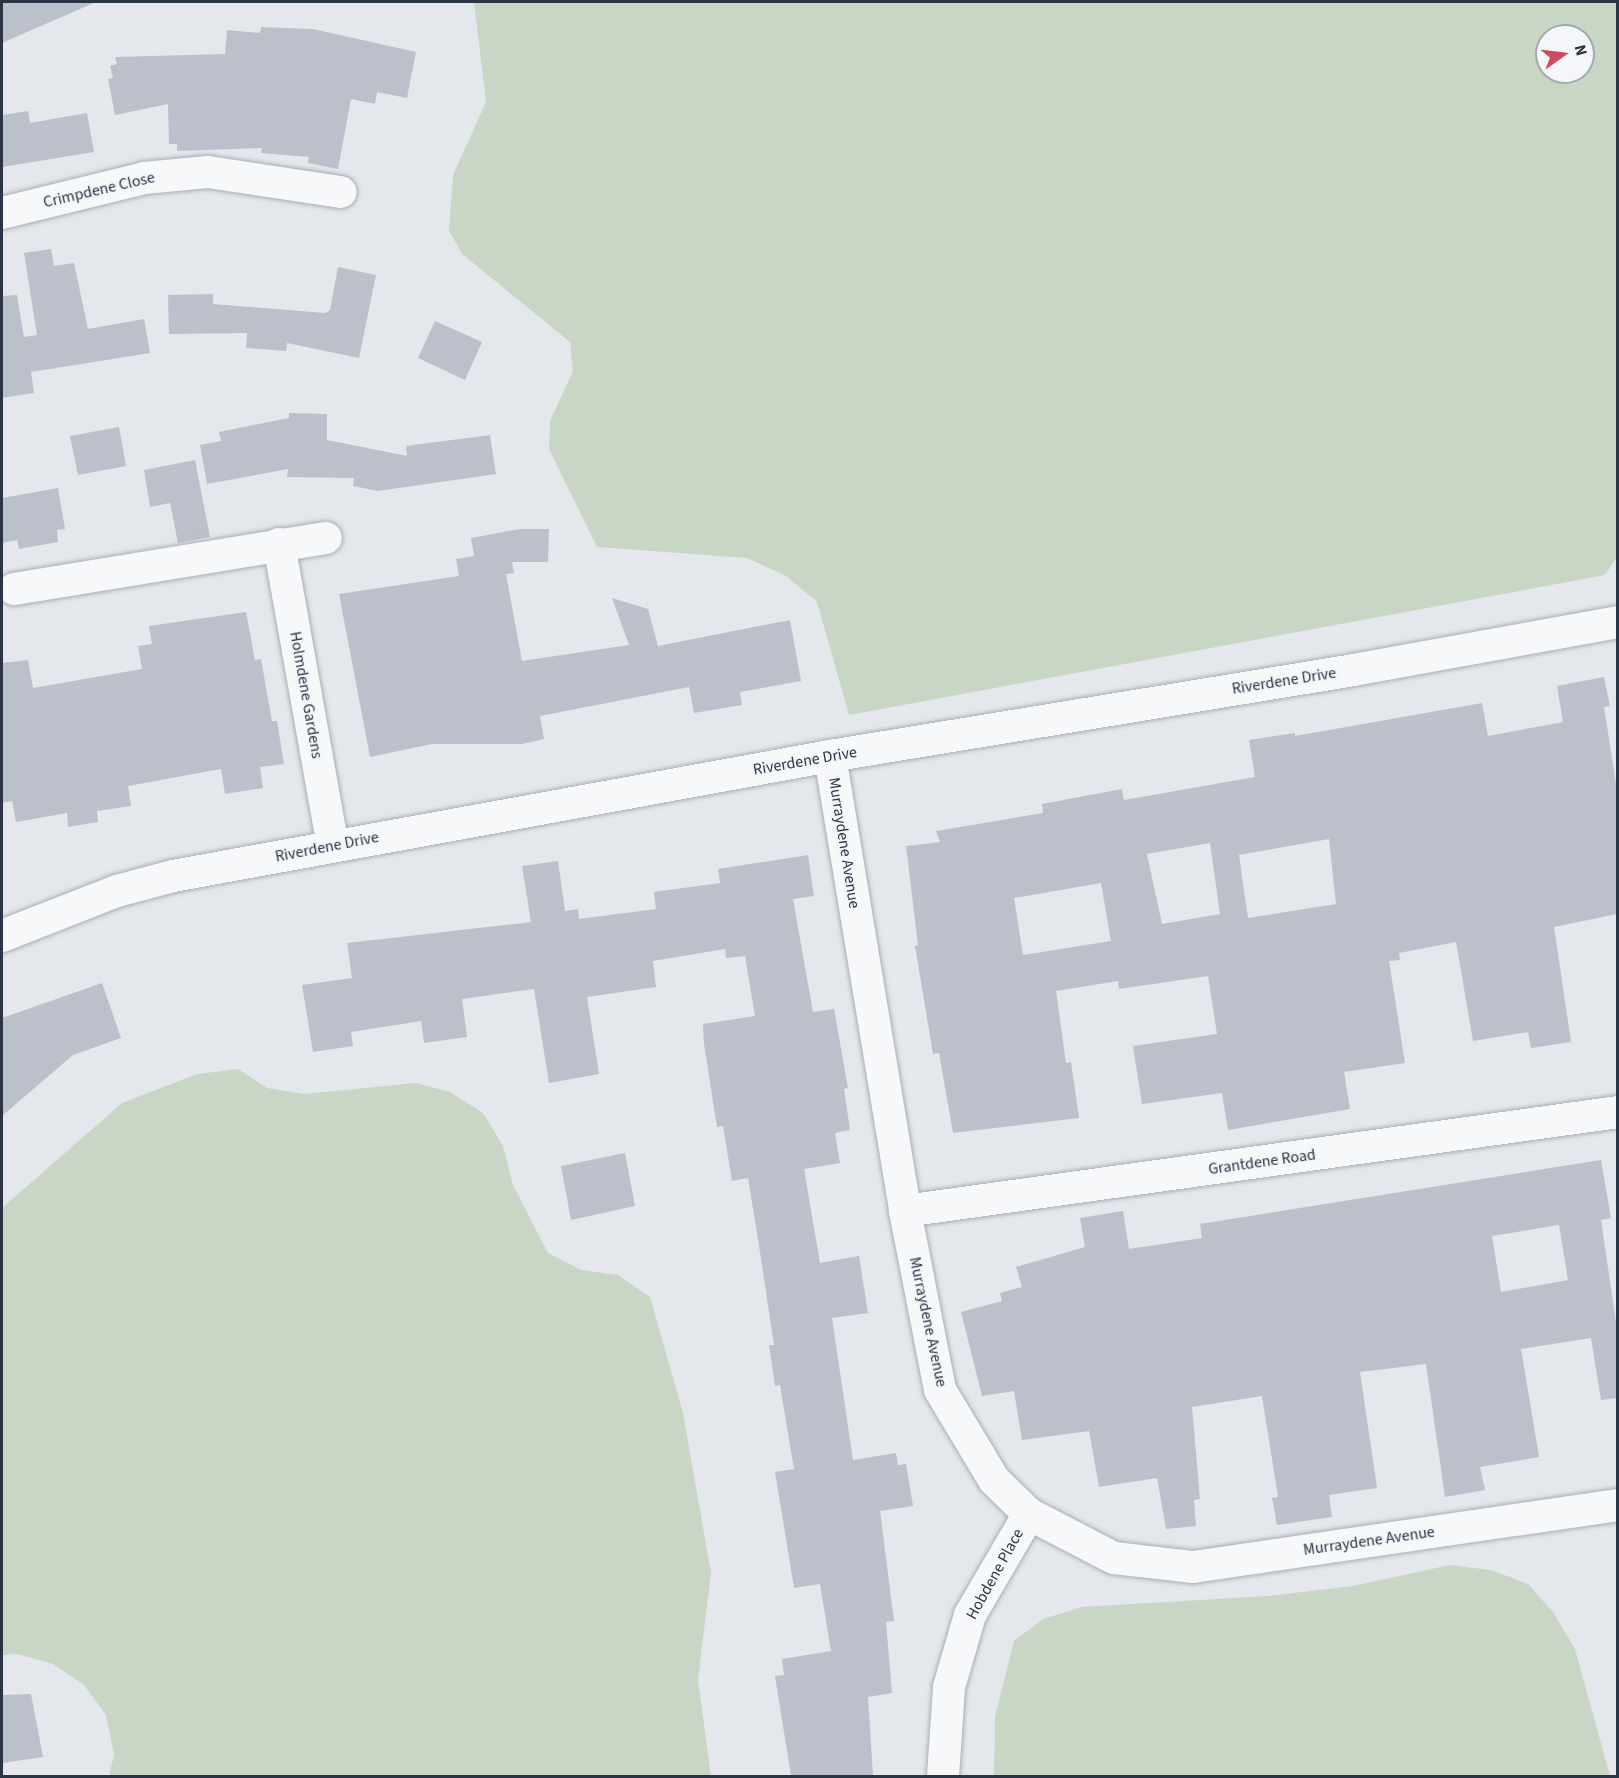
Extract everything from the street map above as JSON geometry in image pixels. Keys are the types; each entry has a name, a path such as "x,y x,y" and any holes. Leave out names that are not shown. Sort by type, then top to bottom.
{"street":[{"name":"Crimpdene Close","path":"2,213 144,178 208,172 340,192"},
{"path":"14,589 326,538"},
{"name":"Holmdene Gardens","path":"279,544 333,846"},
{"name":"Riverdene Drive","path":"2,936 33,920 139,885 333,846 830,756 1354,670 1617,622"},
{"name":"Murraydene Avenue","path":"830,756 905,1211 940,1390 994,1480 1029,1514 1114,1558 1193,1567 1617,1505"},
{"name":"Grantdene Road","path":"905,1211 1617,1112"},
{"name":"Hobdene Place","path":"943,1776 949,1687 969,1615 1029,1514"}],"green space":[{"path":"474,2 1617,2 1617,557 1605,575 849,715 817,602 786,576 747,558 597,547 549,449 550,421 573,371 570,342 462,254 449,230 453,175 486,102"},
{"path":"238,1069 267,1088 304,1094 415,1083 450,1092 483,1113 503,1146 513,1185 548,1253 581,1270 618,1275 650,1297 683,1413 711,1573 698,1680 711,1776 109,1776 114,1755 106,1715 84,1685 53,1664 17,1654 2,1655 2,1208 122,1103 197,1074"},
{"path":"1450,1565 1491,1570 1528,1584 1553,1612 1575,1649 1610,1776 994,1776 995,1716 1014,1641 1043,1619 1082,1607 1267,1596 1353,1586"}],"building":[{"path":"2,2 96,2 2,43"},
{"path":"261,27 313,29 416,52 407,98 377,92 375,104 351,99 338,169 308,163 309,157 261,153 262,148 177,151 177,144 169,144 168,104 115,115 108,79 113,78 110,66 117,64 115,57 225,54 227,30 260,33"},
{"path":"28,111 30,123 87,113 94,152 2,167 2,115"},
{"path":"51,249 54,266 74,263 88,329 144,319 150,353 31,372 34,393 2,398 2,296 17,295 24,337 37,335 24,253"},
{"path":"338,267 376,275 359,358 287,343 286,351 246,348 247,333 169,334 168,295 213,294 213,304 325,313 330,310"},
{"path":"435,321 482,342 465,380 418,358"},
{"path":"289,413 327,414 327,440 407,456 406,446 490,435 496,474 378,491 353,486 354,478 287,477 288,469 207,484 200,445 221,441 219,432 289,418"},
{"path":"119,427 126,466 78,475 70,436"},
{"path":"195,460 210,537 178,543 170,503 150,507 144,470"},
{"path":"58,488 65,529 57,530 58,542 19,549 17,540 2,543 2,498"},
{"path":"520,529 549,529 548,562 512,562 514,573 506,574 522,661 629,645 612,598 648,609 658,646 790,620 801,681 740,692 742,705 694,713 689,687 540,716 544,739 522,744 432,744 370,757 339,594 459,576 456,559 474,556 471,538"},
{"path":"246,612 255,660 261,659 272,721 277,721 284,764 260,767 263,788 225,794 221,769 128,786 131,806 97,811 98,822 68,827 67,813 16,822 12,801 2,803 2,663 28,660 33,688 142,669 138,646 152,644 149,626"},
{"path":"1604,677 1610,706 1604,707 1617,790 1617,914 1554,927 1571,1042 1531,1048 1528,1032 1473,1041 1456,942 1399,953 1400,960 1389,961 1405,1063 1344,1072 1350,1109 1228,1130 1222,1093 1142,1104 1133,1046 1217,1034 1208,976 1119,989 1118,981 1056,991 1066,1063 1071,1062 1079,1118 953,1133 939,1053 933,1054 915,946 918,945 906,846 940,842 936,831 1043,813 1042,804 1122,789 1124,800 1255,777 1249,740 1295,733 1295,736 1482,703 1488,736 1563,722 1557,686","holes":["1329,839 1336,904 1248,918 1239,855","1210,843 1220,914 1162,924 1147,854","1101,883 1111,941 1023,955 1014,898"]},
{"path":"808,855 814,896 793,899 813,1012 834,1009 848,1088 844,1089 850,1130 835,1133 840,1163 804,1169 820,1263 859,1256 868,1313 832,1318 853,1460 896,1453 898,1465 906,1464 913,1506 880,1511 894,1621 886,1622 892,1693 868,1697 873,1776 791,1776 775,1676 784,1675 782,1659 831,1651 820,1584 794,1588 775,1472 794,1469 780,1385 775,1386 769,1345 774,1345 748,1178 732,1181 723,1126 717,1127 704,1044 703,1024 755,1016 745,956 726,958 725,949 653,961 656,987 587,997 599,1074 549,1083 534,989 462,999 467,1037 424,1043 421,1021 351,1032 353,1046 313,1052 302,985 352,978 347,943 531,922 522,866 558,861 565,911 578,909 579,919 656,909 654,892 720,883 718,869"},
{"path":"102,983 121,1038 73,1055 2,1116 2,1018"},
{"path":"625,1153 635,1206 571,1220 561,1166"},
{"path":"1601,1160 1611,1218 1601,1220 1617,1329 1617,1398 1601,1400 1591,1338 1521,1349 1539,1457 1480,1467 1485,1490 1445,1497 1426,1364 1360,1372 1377,1488 1329,1495 1332,1517 1277,1525 1272,1498 1278,1497 1262,1396 1192,1407 1200,1499 1194,1500 1196,1526 1166,1529 1157,1478 1099,1487 1089,1431 1022,1440 1014,1391 982,1396 961,1312 1002,1301 1000,1293 1022,1287 1016,1267 1085,1247 1080,1218 1123,1211 1129,1249 1202,1238 1200,1224","holes":["1559,1225 1568,1280 1501,1292 1492,1236"]},
{"path":"31,1694 43,1757 2,1763 2,1695"}]}
